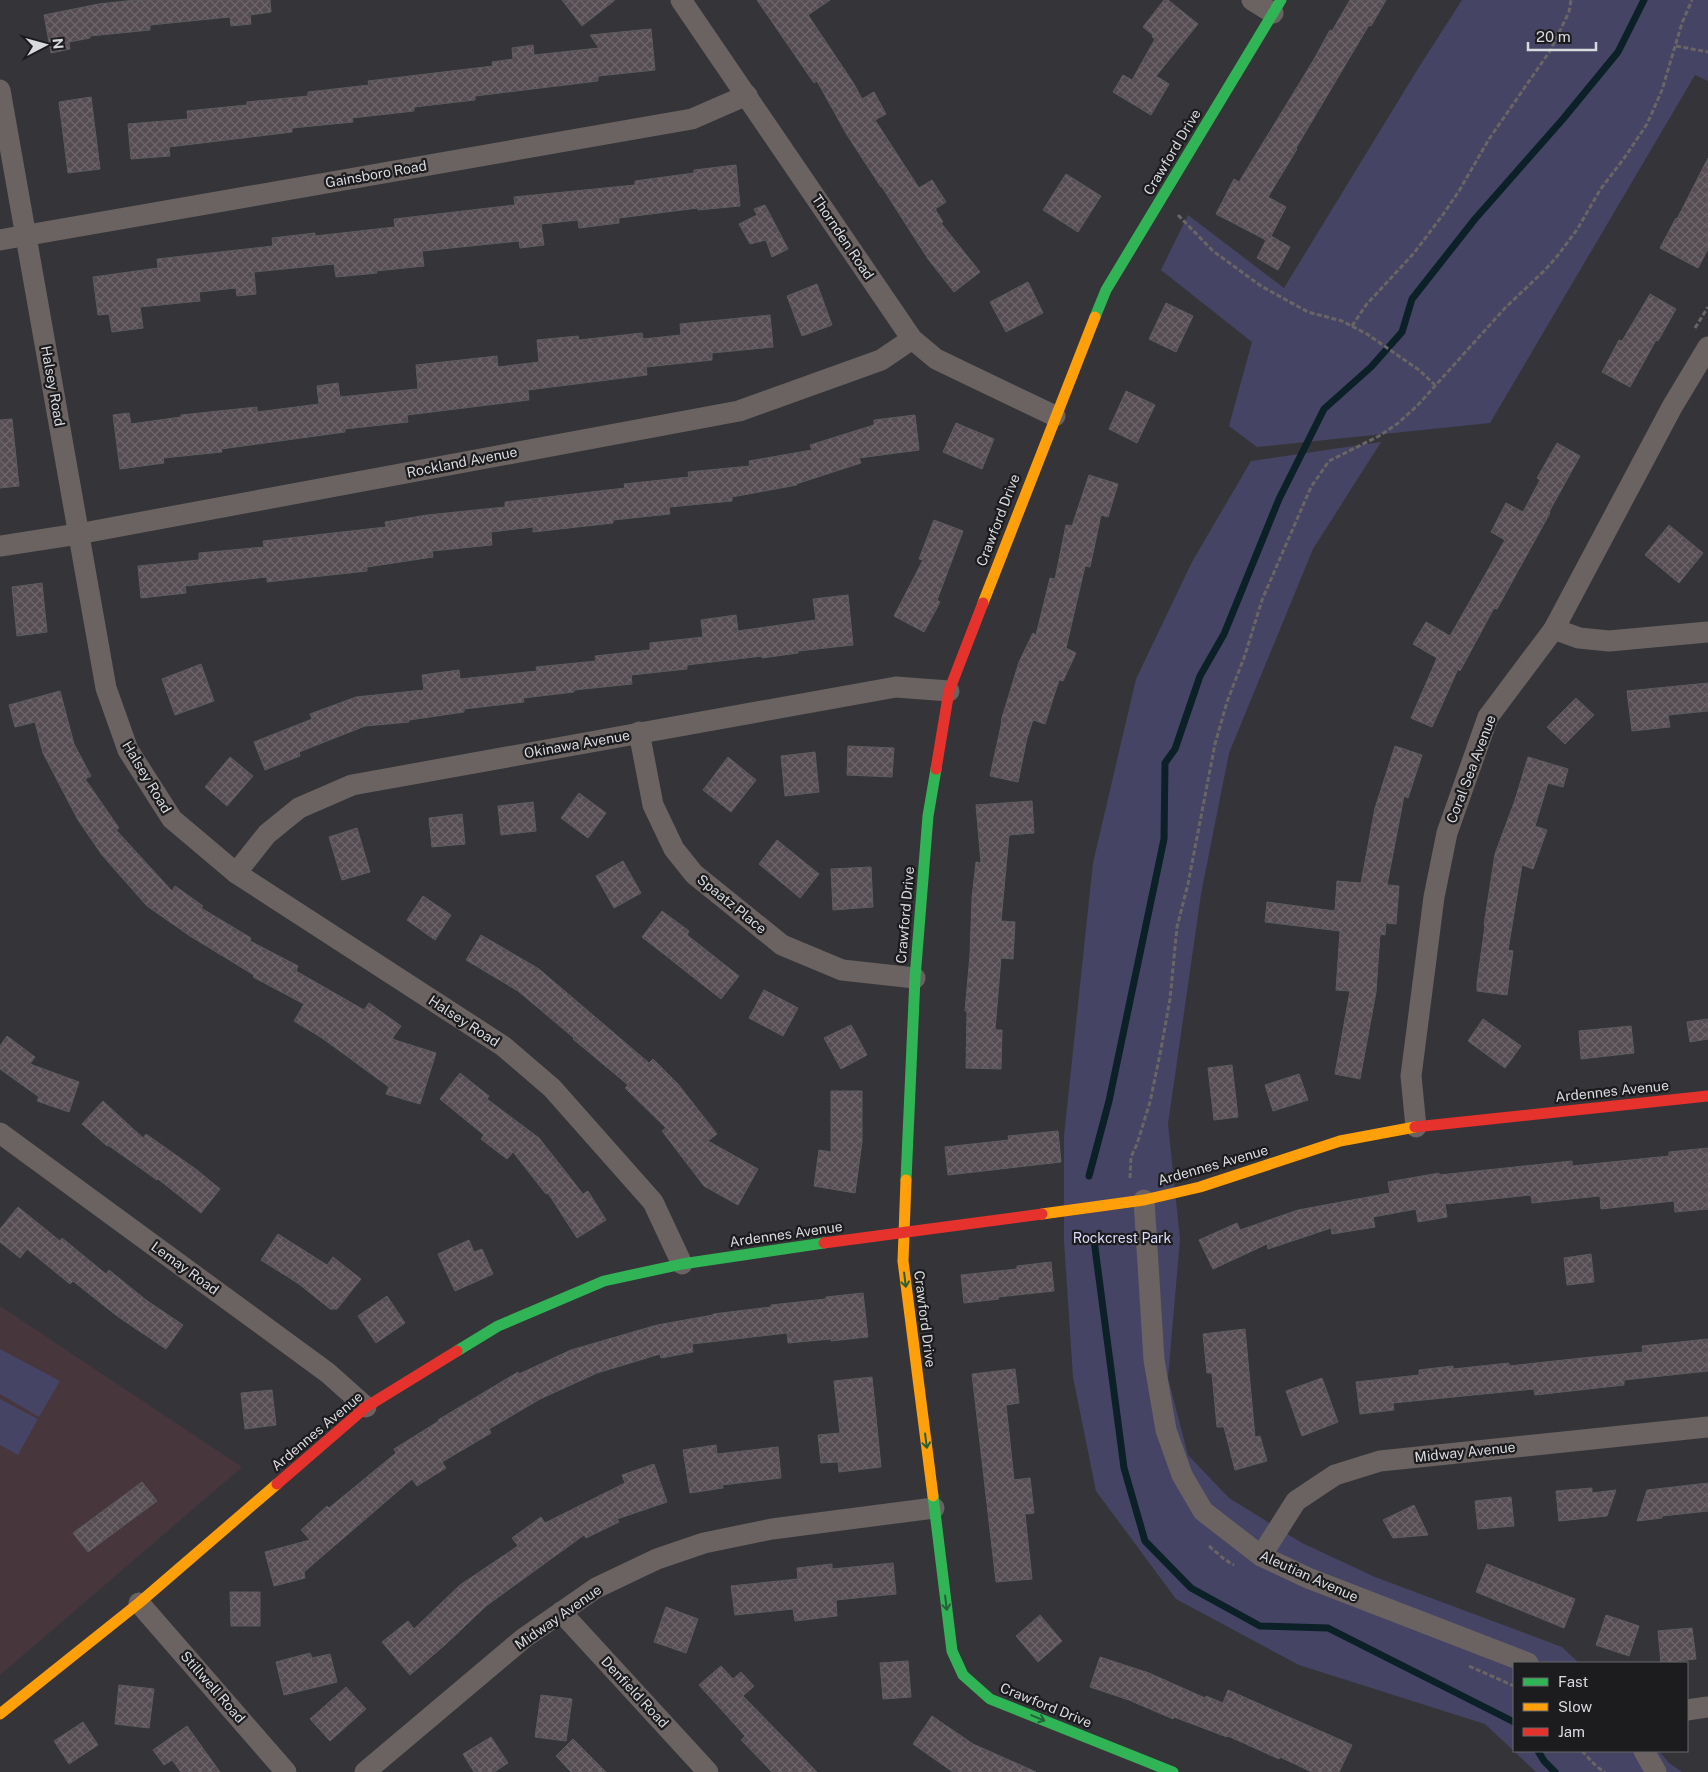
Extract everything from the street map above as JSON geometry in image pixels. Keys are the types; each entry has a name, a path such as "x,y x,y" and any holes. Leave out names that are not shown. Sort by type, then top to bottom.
{"street":[{"name":"Thornden Road","path":"681,0 912,339 936,359 1055,416"},
{"path":"1252,0 1277,6"},
{"name":"Crawford Drive","path":"1173,1772 990,1699 963,1675 952,1651 903,1261 914,978 928,816 949,690 1106,290 1277,6"},
{"name":"Halsey Road","path":"0,90 106,688 128,750 172,819 236,873 503,1046 552,1088 653,1202 682,1264"},
{"name":"Gainsboro Road","path":"0,240 692,119 747,95"},
{"name":"Rockland Avenue","path":"0,546 78,534 739,411 881,360 912,339"},
{"name":"Coral Sea Avenue","path":"1416,1127 1411,1076 1434,897 1447,833 1488,717 1554,629 1672,407 1708,347"},
{"path":"1554,629 1578,638 1609,641 1708,632"},
{"name":"Okinawa Avenue","path":"236,873 267,834 299,808 352,785 896,687 949,690"},
{"name":"Spaatz Place","path":"639,732 653,805 674,849 694,874 782,945 842,970 914,978"},
{"name":"Ardennes Avenue","path":"0,1714 139,1603 366,1407 498,1326 604,1281 682,1264 1136,1201 1200,1187 1340,1141 1416,1127 1708,1096"},
{"name":"Lemay Road","path":"0,1133 328,1373 366,1407"},
{"name":"Aleutian Avenue","path":"1136,1201 1154,1360 1166,1430 1182,1475 1203,1511 1260,1556 1308,1578 1525,1662"},
{"name":"Midway Avenue","path":"1260,1556 1296,1501 1335,1475 1380,1461 1708,1427"},
{"name":"Midway Avenue","path":"365,1772 524,1638 596,1588 657,1559 704,1543 772,1530 934,1508"},
{"name":"Stillwell Road","path":"139,1603 286,1772"},
{"name":"Denfield Road","path":"561,1612 708,1772"},
{"path":"1688,1710 1708,1706"},
{"path":"1645,1752 1656,1772"}],"path":[{"path":"1352,326 1366,304 1414,253 1459,191 1488,139 1550,51 1569,12 1571,0"},
{"path":"1136,1201 1131,1185 1131,1157 1150,1102 1159,1058 1170,1000 1177,927 1188,884 1215,744 1228,702 1246,655 1262,600 1311,487 1329,461 1357,448 1397,424 1417,406 1505,308 1545,270 1578,228 1600,190 1625,158 1647,124 1662,90 1682,23 1692,0"},
{"path":"1676,46 1708,52"},
{"path":"1159,202 1187,222 1213,251 1261,286 1308,312 1352,326 1367,334 1419,370 1435,386"},
{"path":"1203,1539 1224,1559 1240,1568"},
{"path":"1464,1663 1513,1686"},
{"path":"1583,1752 1597,1767 1605,1772"}],"shaded area":[{"path":"0,1306 242,1467 0,1675"}],"green space":[{"path":"1462,0 1708,0 1708,81 1695,75 1490,423 1257,447 1229,426 1252,342 1161,270 1188,215 1284,288"},
{"name":"Rockcrest Park","path":"1381,442 1313,549 1229,753 1201,894 1168,1124 1180,1239 1168,1378 1188,1455 1229,1498 1302,1543 1375,1577 1562,1647 1578,1662 1513,1662 1513,1750 1485,1724 1299,1665 1176,1599 1096,1491 1073,1377 1064,1241 1064,1136 1093,863 1136,679 1192,562 1251,461"},
{"path":"0,1349 60,1381 39,1417 0,1394"},
{"path":"0,1399 38,1419 18,1455 0,1445"},
{"name":"Rockcrest Park","path":"1515,1752 1660,1752 1669,1763 1682,1772 1536,1772"}],"building":[{"path":"135,0 270,0 271,12 250,15 251,24 231,26 230,17 150,25 150,30 90,36 90,38 69,42 70,49 51,53 44,15 99,4"},
{"path":"562,0 615,0 582,26"},
{"path":"757,0 830,0 808,15 862,99 874,92 886,114 875,120 919,188 932,180 946,202 935,209 943,222 941,223 980,272 954,292 928,259 847,135 817,81 814,83"},
{"path":"1164,0 1168,0 1198,24 1156,76 1169,84 1151,115 1113,92 1123,75 1132,80 1155,39 1143,27"},
{"path":"1350,0 1386,0 1371,26 1369,25 1268,197 1286,207 1271,236 1290,247 1278,270 1257,258 1266,240 1216,214 1234,179 1239,182"},
{"path":"651,29 655,70 598,76 598,81 475,96 475,100 414,107 414,111 352,118 353,122 292,128 292,132 169,147 170,156 131,159 128,124 188,119 187,111 247,105 247,102 308,96 308,92 369,85 368,81 493,66 492,62 513,59 512,48 533,45 534,55 599,48 590,35"},
{"path":"91,97 100,169 68,173 59,102"},
{"path":"1708,158 1708,249 1698,268 1660,248"},
{"path":"736,165 740,206 698,210 698,208 619,218 619,223 579,228 578,220 541,224 544,245 520,248 519,241 422,251 424,266 376,271 377,273 336,277 334,264 254,272 256,294 237,296 236,288 199,292 200,301 140,307 143,328 112,332 109,314 98,315 93,277 158,268 157,259 273,246 272,238 315,233 315,236 395,227 394,219 515,205 514,197 635,185 635,181 694,173 694,170"},
{"path":"1066,174 1101,196 1078,232 1043,210"},
{"path":"765,205 788,249 772,257 766,240 750,244 739,224 757,215 754,209"},
{"path":"1028,282 1043,313 1006,332 990,302"},
{"path":"817,284 832,325 802,336 787,296"},
{"path":"1650,294 1676,309 1630,387 1602,372 1619,340 1622,341"},
{"path":"1166,303 1193,316 1176,352 1149,339"},
{"path":"770,315 773,347 712,353 712,360 646,367 647,375 528,390 529,400 407,415 408,422 345,429 345,432 221,449 222,452 163,458 164,463 120,469 113,415 129,413 131,424 181,417 181,415 257,407 257,412 319,404 317,386 338,383 340,397 418,389 416,365 497,356 498,367 539,362 537,340 578,336 579,340 642,333 643,339 681,335 680,324"},
{"path":"1126,391 1155,405 1137,443 1109,429"},
{"path":"915,415 919,450 859,458 861,463 797,485 732,497 732,501 669,507 670,514 613,520 613,523 533,532 533,527 491,532 492,545 432,551 433,557 367,567 367,571 267,582 267,577 185,586 186,593 141,598 138,566 199,560 199,553 264,547 263,541 386,527 385,522 427,515 505,507 505,502 625,488 624,484 689,477 688,472 750,466 749,461 812,450 810,445 874,425 874,420"},
{"path":"12,419 19,486 0,488 0,420"},
{"path":"956,423 994,439 982,469 943,452"},
{"path":"1557,443 1580,456 1550,513 1497,609 1494,608 1460,671 1458,669 1432,727 1411,718 1437,658 1413,644 1426,622 1450,636 1505,540 1491,532 1506,503 1523,512 1540,480 1537,478"},
{"path":"1089,475 1118,484 1108,517 1101,515 1090,567 1085,566 1066,648 1076,653 1063,681 1059,680 1045,724 1033,720 1027,738 1018,782 990,776 1001,721 1019,662 1033,633 1036,635 1050,578 1055,579 1066,525 1072,526"},
{"path":"934,520 963,531 937,600 940,602 924,632 894,616 923,560 919,559"},
{"path":"1669,525 1703,553 1679,583 1645,555"},
{"path":"42,583 47,632 17,636 12,587"},
{"path":"848,595 853,645 798,651 798,653 762,658 762,656 687,665 687,669 631,675 632,684 523,698 524,702 464,709 464,712 409,720 409,722 365,726 299,752 300,756 265,770 254,742 312,719 310,714 356,697 424,690 422,675 459,670 460,679 537,671 536,667 596,661 595,656 650,650 650,643 703,637 701,620 736,615 738,631 816,620 813,599"},
{"path":"201,664 214,701 175,715 162,679"},
{"path":"1708,683 1708,711 1668,715 1670,727 1632,731 1627,691"},
{"path":"60,691 74,744 91,776 85,779 119,828 116,830 172,891 175,886 203,906 201,908 251,938 250,941 298,966 296,971 364,1010 369,1003 401,1026 392,1039 436,1053 420,1104 386,1094 389,1087 322,1038 294,1021 304,1004 253,977 254,975 190,936 147,906 102,855 78,820 43,753 35,722 15,727 9,705"},
{"path":"1576,698 1594,715 1565,744 1547,727"},
{"path":"848,746 894,748 892,777 847,775"},
{"path":"1395,746 1422,755 1408,798 1404,796 1387,885 1399,886 1396,924 1386,923 1385,935 1380,934 1376,992 1360,1079 1335,1074 1350,991 1336,990 1340,931 1265,922 1267,902 1335,911 1337,881 1361,883 1375,808"},
{"path":"815,752 819,792 785,796 781,756"},
{"path":"230,757 253,776 227,806 205,787"},
{"path":"728,757 756,780 731,812 703,790"},
{"path":"1528,757 1568,769 1563,787 1548,783 1535,826 1547,830 1533,869 1522,865 1508,950 1513,951 1507,995 1477,991 1484,925 1495,854 1515,800"},
{"path":"579,793 606,813 588,838 561,818"},
{"path":"1032,801 1034,833 1009,835 1001,921 1015,922 1013,959 1001,958 995,1030 1002,1030 1001,1069 966,1068 967,1011 965,1011 970,955 972,898 976,862 981,863 976,805"},
{"path":"533,802 536,831 501,835 498,806"},
{"path":"462,814 465,844 432,847 429,818"},
{"path":"357,828 370,872 342,880 329,837"},
{"path":"777,840 819,874 800,898 759,864"},
{"path":"623,861 641,893 614,908 596,876"},
{"path":"871,867 873,907 833,910 831,869"},
{"path":"423,896 451,915 435,940 407,920"},
{"path":"662,911 689,931 687,935 739,976 721,999 642,937"},
{"path":"481,935 539,969 649,1063 653,1059 678,1084 717,1134 708,1141 758,1169 738,1205 704,1186 662,1131 666,1128 625,1088 628,1085 518,991 466,960"},
{"path":"764,990 798,1008 783,1036 749,1018"},
{"path":"1483,1019 1521,1046 1505,1068 1468,1041"},
{"path":"1708,1019 1708,1039 1690,1042 1687,1022"},
{"path":"851,1025 867,1055 841,1069 824,1038"},
{"path":"1631,1026 1634,1053 1581,1059 1579,1031"},
{"path":"7,1036 35,1057 30,1064 79,1082 69,1112 37,1101 39,1097 0,1069 0,1046"},
{"path":"1232,1065 1238,1117 1214,1120 1208,1068"},
{"path":"460,1073 489,1096 487,1099 539,1138 583,1194 588,1191 606,1220 577,1238 548,1193 546,1194 513,1152 507,1159 481,1139 484,1135 440,1099"},
{"path":"1299,1074 1308,1100 1273,1111 1265,1085"},
{"path":"831,1091 862,1091 862,1142 855,1193 814,1186 819,1150 831,1152"},
{"path":"103,1101 143,1138 146,1134 197,1170 220,1189 201,1213 158,1179 107,1146 82,1124"},
{"path":"1058,1131 1061,1162 948,1175 945,1147 1009,1140 1008,1136"},
{"path":"1708,1148 1708,1209 1675,1212 1674,1201 1601,1209 1600,1196 1532,1203 1531,1195 1445,1204 1447,1217 1418,1222 1416,1209 1373,1217 1375,1227 1332,1234 1331,1228 1268,1249 1267,1244 1213,1269 1199,1240 1237,1223 1240,1230 1298,1210 1390,1193 1388,1182 1439,1173 1439,1175 1572,1161 1572,1166 1669,1156 1669,1152"},
{"path":"18,1207 60,1241 62,1238 106,1274 109,1270 146,1300 183,1325 166,1349 117,1316 73,1281 70,1284 27,1249 20,1258 0,1242 0,1229"},
{"path":"278,1234 327,1265 333,1257 361,1279 337,1309 330,1309 299,1284 261,1260"},
{"path":"469,1240 474,1252 482,1249 493,1274 455,1291 438,1254"},
{"path":"1591,1254 1594,1282 1567,1285 1564,1258"},
{"path":"1051,1262 1054,1291 964,1303 961,1275 1017,1269 1017,1266"},
{"path":"863,1293 868,1337 788,1343 787,1333 692,1344 693,1352 661,1358 660,1354 597,1373 540,1399 489,1429 491,1433 442,1462 446,1468 417,1486 412,1479 304,1572 305,1578 274,1586 265,1552 310,1540 301,1530 327,1506 329,1508 396,1453 394,1449 518,1372 519,1374 571,1350 657,1325 713,1314"},
{"path":"387,1296 405,1323 376,1343 358,1316"},
{"path":"1245,1329 1255,1437 1260,1436 1267,1461 1235,1470 1224,1427 1217,1427 1212,1373 1207,1373 1203,1334"},
{"path":"1708,1339 1708,1371 1624,1380 1624,1385 1535,1395 1534,1389 1393,1403 1394,1410 1360,1414 1356,1382 1419,1375 1419,1370 1453,1366 1453,1369 1509,1363 1509,1366 1643,1352 1642,1346"},
{"path":"1015,1369 1019,1403 1006,1405 1014,1480 1030,1478 1034,1513 1025,1514 1032,1579 996,1582 972,1374"},
{"path":"872,1377 881,1467 839,1472 838,1462 821,1463 818,1435 840,1433 834,1381"},
{"path":"1322,1378 1338,1422 1302,1436 1286,1391"},
{"path":"272,1390 276,1425 245,1429 241,1393"},
{"path":"716,1445 717,1454 778,1447 781,1478 722,1485 723,1488 690,1493 683,1450"},
{"path":"654,1464 667,1502 617,1519 619,1522 586,1538 584,1535 486,1606 410,1675 382,1642 408,1621 414,1629 460,1585 518,1546 512,1538 541,1517 545,1523 625,1483 622,1475"},
{"path":"142,1482 157,1501 88,1552 73,1533"},
{"path":"1708,1483 1708,1511 1637,1521 1647,1490"},
{"path":"1592,1488 1592,1493 1616,1490 1607,1516 1559,1521 1556,1491"},
{"path":"1511,1497 1514,1526 1478,1529 1475,1501"},
{"path":"1414,1505 1428,1535 1393,1538 1383,1520"},
{"path":"893,1563 896,1594 836,1600 837,1616 795,1621 793,1609 735,1615 731,1586 798,1579 797,1568 832,1564 832,1569"},
{"path":"1487,1564 1575,1599 1564,1628 1476,1592"},
{"path":"230,1592 260,1592 260,1626 231,1626"},
{"path":"666,1607 698,1619 686,1653 654,1642"},
{"path":"1040,1615 1062,1641 1038,1662 1016,1636"},
{"path":"1606,1615 1639,1626 1629,1656 1596,1645"},
{"path":"1692,1628 1696,1659 1661,1662 1658,1631"},
{"path":"310,1653 312,1658 330,1654 337,1682 284,1695 276,1662"},
{"path":"1100,1657 1149,1673 1205,1698 1206,1696 1223,1703 1228,1690 1352,1745 1339,1772 1312,1772 1228,1736 1174,1717 1173,1719 1129,1700 1090,1687"},
{"path":"908,1661 911,1697 883,1699 880,1663"},
{"path":"721,1666 733,1679 741,1672 754,1686 743,1696 817,1772 772,1772 741,1740 745,1736 699,1685"},
{"path":"119,1685 154,1689 149,1728 115,1724"},
{"path":"346,1687 366,1709 330,1741 310,1719"},
{"path":"541,1695 572,1699 566,1741 535,1737"},
{"path":"932,1716 973,1744 1036,1772 953,1772 913,1744"},
{"path":"83,1722 98,1745 69,1764 54,1741"},
{"path":"187,1726 220,1772 181,1772 172,1760 164,1765 153,1750"},
{"path":"491,1737 508,1763 494,1772 474,1772 463,1754"},
{"path":"573,1739 606,1772 571,1772 556,1756"}],"waterway":[{"path":"1089,1176 1109,1101 1164,839 1165,763 1175,749 1200,676 1224,634 1279,499 1324,409 1371,367 1402,332 1412,299 1475,219 1563,119 1618,52 1644,0"},
{"path":"1094,1240 1124,1468 1145,1541 1191,1588 1260,1626 1328,1628 1513,1721"},
{"path":"1539,1752 1544,1761 1555,1772"}],"traffic: fast":[{"path":"1095,317 1106,290 1281,0"},
{"path":"906,1180 915,978 928,816 936,769"},
{"path":"457,1351 498,1326 604,1281 682,1264 824,1243"},
{"path":"933,1496 952,1651 963,1675 990,1699 1173,1772"}],"traffic: slow":[{"path":"983,603 1095,317"},
{"path":"1042,1214 1144,1200 1200,1187 1340,1141 1415,1127"},
{"path":"906,1180 903,1261 933,1496"},
{"path":"0,1714 139,1603 277,1484"}],"traffic: jam":[{"path":"936,769 949,691 983,603"},
{"path":"1415,1127 1708,1096"},
{"path":"824,1243 1042,1214"},
{"path":"277,1484 366,1407 457,1351"}]}
